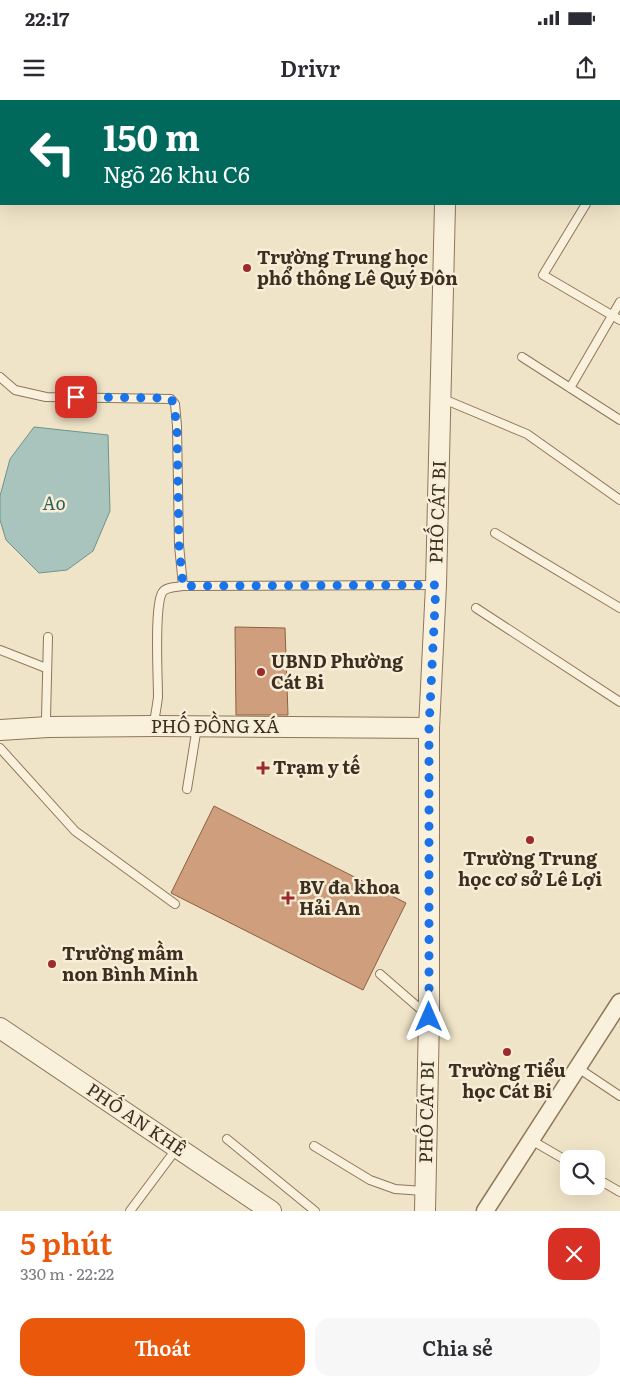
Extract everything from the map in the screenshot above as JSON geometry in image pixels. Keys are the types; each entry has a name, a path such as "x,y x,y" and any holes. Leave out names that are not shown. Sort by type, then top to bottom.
{"street":[{"name":"PHỐ CÁT BI","path":"425,1201 429,1017 429,728 436,585 445,205"},
{"name":"PHỐ ĐỒNG XÁ","path":"0,730 48,727 154,726 429,728"},
{"path":"485,1211 620,1003"},
{"name":"PHỐ AN KHÊ","path":"0,1028 271,1211"}],"lane":[{"path":"585,205 543,275 616,318"},
{"path":"570,388 616,318 620,302"},
{"path":"522,357 620,420"},
{"path":"0,377 15,390 46,397 171,399 177,426 179,545 183,586"},
{"path":"441,398 527,434 620,500"},
{"path":"495,533 620,608"},
{"path":"154,726 158,699 158,615 161,597 166,589 183,586 436,585"},
{"path":"476,608 620,702"},
{"path":"48,637 46,668 46,718 48,727"},
{"path":"0,650 46,668"},
{"path":"187,789 197,727"},
{"path":"0,748 75,831 175,904"},
{"path":"380,974 429,1017"},
{"path":"578,1068 620,1096"},
{"path":"227,1139 315,1211"},
{"path":"531,1140 560,1157"},
{"path":"314,1146 370,1180 425,1201"},
{"path":"130,1211 178,1148"},
{"path":"605,1183 620,1192"}],"water":[{"name":"Ao","path":"34,427 108,435 110,511 93,551 67,570 39,573 6,540 0,520 0,496 10,459"}],"building":[{"name":"UBND Phường Cát Bi","path":"235,627 285,628 288,715 236,715"},
{"name":"BV đa khoa Hải An","path":"214,806 406,903 363,990 171,893"}],"place":[{"name":"Trường Trung học phổ thông Lê Quý Đôn","path":"247,268"},
{"name":"UBND Phường Cát Bi","path":"261,672"},
{"name":"Trạm y tế","path":"263,768"},
{"name":"Trường Trung học cơ sở Lê Lợi","path":"530,840"},
{"name":"BV đa khoa Hải An","path":"288,898"},
{"name":"Trường mầm non Bình Minh","path":"52,964"},
{"name":"Trường Tiểu học Cát Bi","path":"507,1052"}],"route":[{"path":"76,397 164,398 171,399 175,404 179,545 183,586 436,585 429,728 429,1017"}]}
